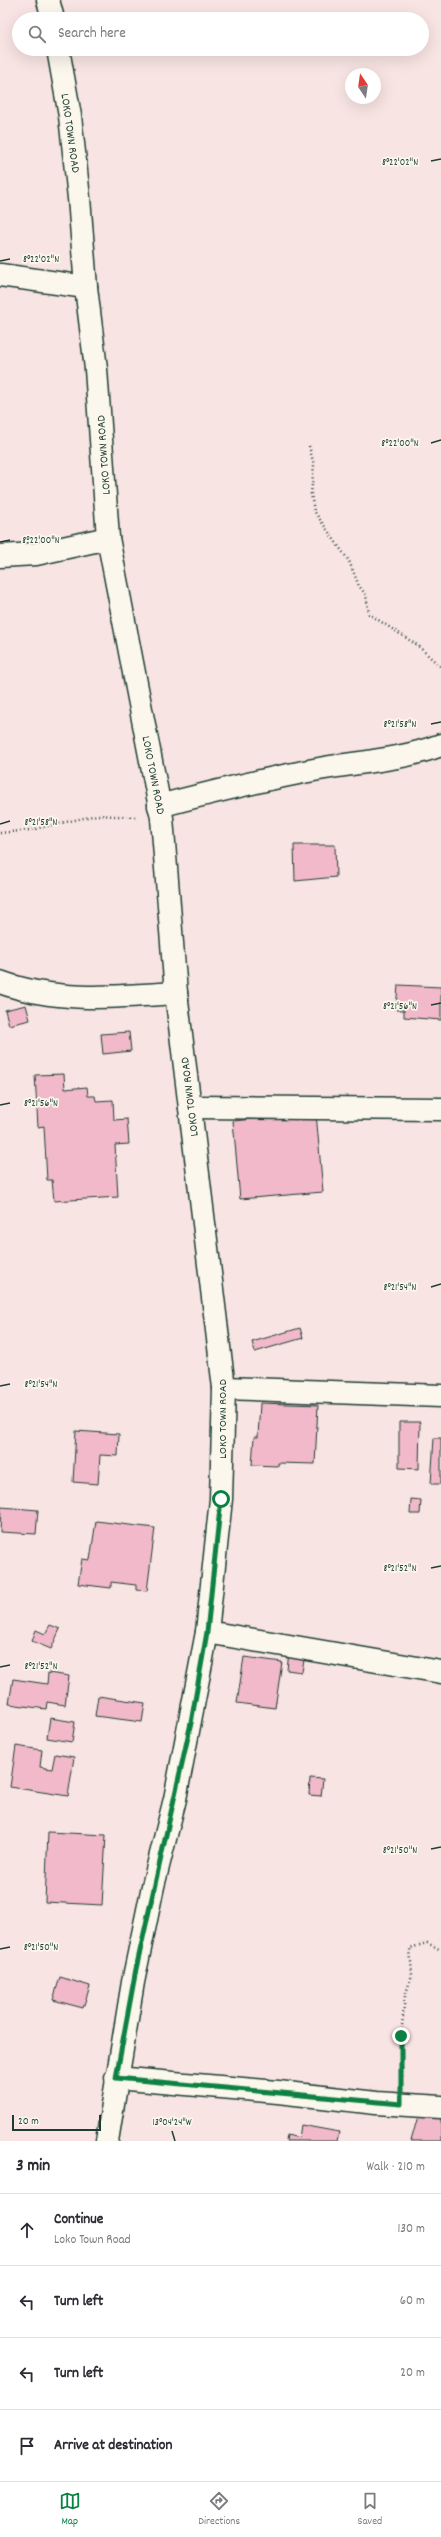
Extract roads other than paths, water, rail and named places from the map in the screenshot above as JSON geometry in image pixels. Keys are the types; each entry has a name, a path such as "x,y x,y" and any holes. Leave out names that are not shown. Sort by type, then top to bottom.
{"street":[{"path":"48,0 51,12"},
{"name":"LOKO TOWN ROAD","path":"59,56 70,116 86,287 96,369 108,538 161,812 176,993 224,1388 221,1499 207,1632 175,1799 153,1886 133,1982 116,2078 107,2141"},
{"path":"0,275 86,287"},
{"path":"0,556 36,554 108,538"},
{"path":"161,812 258,780 333,766 393,760 441,745"},
{"path":"0,982 33,993 67,996 176,993"},
{"path":"190,1107 441,1109"},
{"path":"224,1388 441,1396"},
{"path":"207,1632 441,1672"},
{"path":"116,2078 441,2107"}]}
